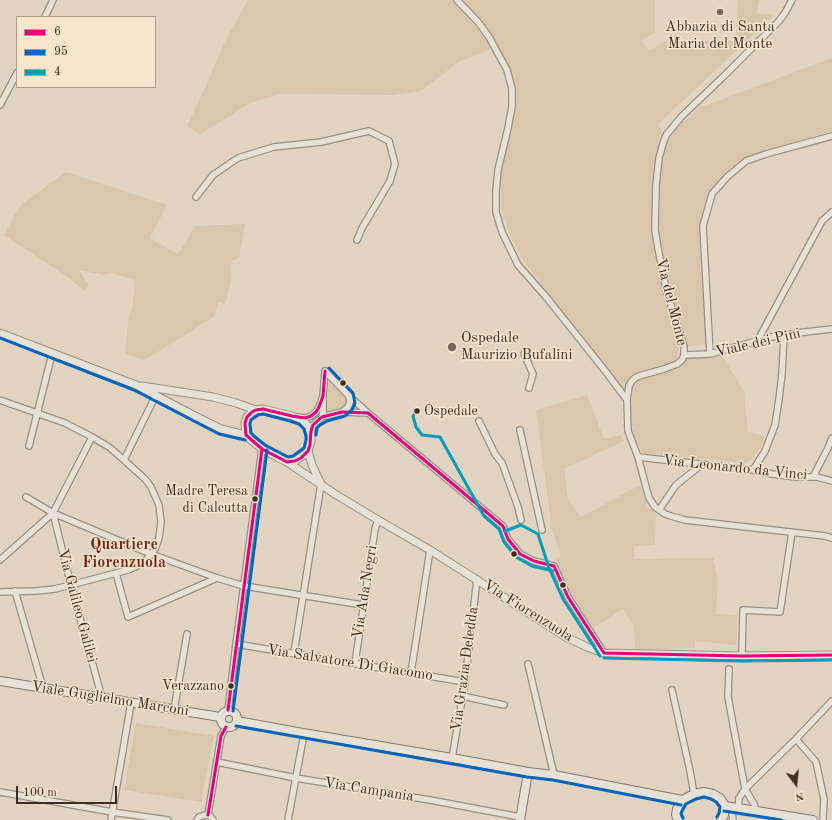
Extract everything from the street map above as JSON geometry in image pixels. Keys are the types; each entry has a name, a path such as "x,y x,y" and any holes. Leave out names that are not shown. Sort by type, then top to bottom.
{"main road":[{"name":"Viale Guglielmo Marconi","path":"0,681 220,717"},
{"path":"228,710 234,712 237,718 236,723 232,727 226,727 221,723 220,717 228,710"},
{"path":"237,720 304,734 528,772 554,775 682,800"},
{"path":"520,818 528,772"},
{"path":"678,820 676,815 682,800 694,794 704,792 713,794 731,807 811,820"},
{"path":"721,820 731,807"}],"street":[{"path":"45,16 53,0"},
{"path":"457,0 478,22 489,38 507,70 512,89 512,106 498,170 496,191 496,212 502,232 518,265 547,298 627,400"},
{"name":"Via del Monte","path":"659,510 652,504 649,498 638,457 628,431 627,400 629,386 634,378 677,364 682,360 684,355 684,347 666,289 655,230 656,185 662,146 667,134 674,124 764,37 785,14 792,0"},
{"path":"0,105 16,75"},
{"path":"196,197 213,175 238,158 274,147 321,142 369,131 389,141 396,164 390,181 356,240"},
{"path":"710,354 703,226 712,194 727,176 746,161 832,136"},
{"path":"758,340 822,221 832,212"},
{"name":"Viale dei Pini","path":"684,355 710,354 758,340 832,329"},
{"path":"0,333 136,385 221,429 246,435 262,449 287,462 295,461 308,450 313,425 322,417 342,412 368,413"},
{"path":"753,470 765,451 775,425 782,374 784,335"},
{"path":"29,446 52,354"},
{"path":"524,354 533,374 529,388"},
{"path":"322,417 325,371 368,413 503,526 508,539 520,554 534,561 554,566 568,597 604,653"},
{"path":"136,385 213,397 256,410"},
{"path":"124,460 156,395"},
{"path":"246,435 245,423 247,417 256,410 263,409 305,418 316,412 324,396"},
{"path":"342,412 350,402 349,396"},
{"path":"0,400 65,423 109,447 146,480 160,505 160,529 151,554 141,564 116,573 55,589 0,592"},
{"path":"292,416 302,420 308,426 311,435"},
{"path":"478,421 495,454 502,463 518,507 521,520"},
{"path":"520,430 542,530"},
{"path":"0,560 53,514 92,437"},
{"path":"813,477 832,438"},
{"path":"228,710 262,449"},
{"path":"294,653 321,484 312,465 308,450"},
{"name":"Via Leonardo da Vinci","path":"638,457 753,470 797,477 813,477 832,481"},
{"name":"Via Fiorenzuola","path":"287,462 378,520 477,579 566,637 586,647 604,653 742,656 832,655"},
{"path":"701,465 676,485 659,510 671,516 685,520 832,538"},
{"path":"26,497 53,514 161,558 218,578 244,586 363,605"},
{"name":"Via Galileo Galilei","path":"53,514 102,698"},
{"name":"Via Ada Negri","path":"355,663 375,529 378,520"},
{"path":"742,656 743,610 780,612 792,532"},
{"path":"411,673 430,550"},
{"path":"116,573 128,617 218,578"},
{"name":"Via Grazia Deledda","path":"452,758 465,682 477,579"},
{"path":"15,591 43,688"},
{"path":"174,710 187,634"},
{"name":"Via Salvatore Di Giacomo","path":"236,644 465,682"},
{"path":"528,664 554,775"},
{"path":"730,669 728,697 745,789 754,804 756,811"},
{"path":"672,690 694,794"},
{"path":"462,696 504,705"},
{"path":"733,820 731,807 745,789 832,701"},
{"path":"111,820 131,703"},
{"path":"208,815 222,736 226,727"},
{"path":"288,820 304,734"},
{"path":"796,738 816,762 824,799 822,820"},
{"name":"Via Campania","path":"217,762 296,778 430,800 520,818"},
{"path":"0,792 112,812 168,820"},
{"path":"197,820 202,815 208,815 214,820"}],"shaded area":[{"path":"248,0 452,0 475,25 491,47 485,52 460,61 421,91 393,95 282,94 252,102 200,134 187,126 226,39"},
{"path":"460,0 655,0 655,32 641,41 649,51 666,41 736,41 738,0 759,0 757,13 775,15 658,124 663,132 671,134 699,108 832,58 832,131 747,157 732,166 718,180 707,196 701,227 707,344 679,347 677,358 711,357 721,354 744,391 748,432 765,436 759,451 746,463 643,453 635,442 631,412 632,395 625,393 523,260 510,234 501,207 501,176 514,113 516,93 511,73 500,51 484,27"},
{"path":"66,172 167,205 150,238 178,255 195,226 245,224 239,258 232,261 230,268 232,276 225,305 218,302 215,316 148,358 143,360 125,353 129,314 132,310 135,280 111,273 104,275 79,270 89,285 85,291 66,276 4,235 23,203"},
{"path":"329,382 348,402 345,407 328,411 326,410"},
{"path":"587,395 604,439 621,435 624,441 564,469 568,499 581,517 640,485 648,508 656,514 655,545 634,546 634,559 713,558 718,581 716,614 737,615 736,645 695,641 695,648 635,650 634,626 623,609 593,628 567,586 555,559 561,557 552,529 536,410"},
{"path":"136,723 214,736 201,802 124,790"}],"transit line":[{"name":"95","path":"0,338 134,390 219,434 245,440"},
{"name":"95","path":"316,435 317,428 320,425 327,421 345,416 352,410 355,403 353,393 329,368"},
{"name":"6","path":"325,371 323,396 316,412 305,418 263,409 256,410 247,417 245,423 246,435 262,449 287,462 295,461 301,458 308,451 313,425 322,417 342,412 368,413 503,526 508,539 520,554 534,561 554,566"},
{"name":"4","path":"418,409 413,416 416,427 422,435 440,437 484,516 499,529 504,542 516,557 532,566 553,571"},
{"name":"95","path":"263,414 299,424 304,429 306,436 304,448 293,456 288,457 265,445 254,436 251,433 251,420 258,415 263,414"},
{"name":"6","path":"228,710 262,449"},
{"name":"95","path":"233,711 267,450"},
{"name":"4","path":"505,531 521,525 538,534 549,568 563,599 600,656"},
{"name":"6","path":"554,566 568,597 604,653"},
{"name":"6","path":"604,653 742,656 832,655"},
{"name":"4","path":"604,658 742,661 832,660"},
{"name":"95","path":"236,726 527,777 553,780 681,805"},
{"name":"6","path":"208,815 221,736 226,727"},
{"name":"95","path":"683,818 681,814 686,804 704,797 716,802 720,807 717,817"},
{"name":"95","path":"724,811 781,820"}],"place":[{"name":"Abbazia di Santa Maria del Monte","path":"720,12"},
{"name":"Ospedale Maurizio Bufalini","path":"452,347"},
{"name":"Ospedale","path":"417,411"},
{"name":"Madre Teresa di Calcutta","path":"255,499"},
{"name":"Verazzano","path":"231,686"}],"district":[{"name":"Quartiere Fiorenzuola","path":"124,554"}]}
